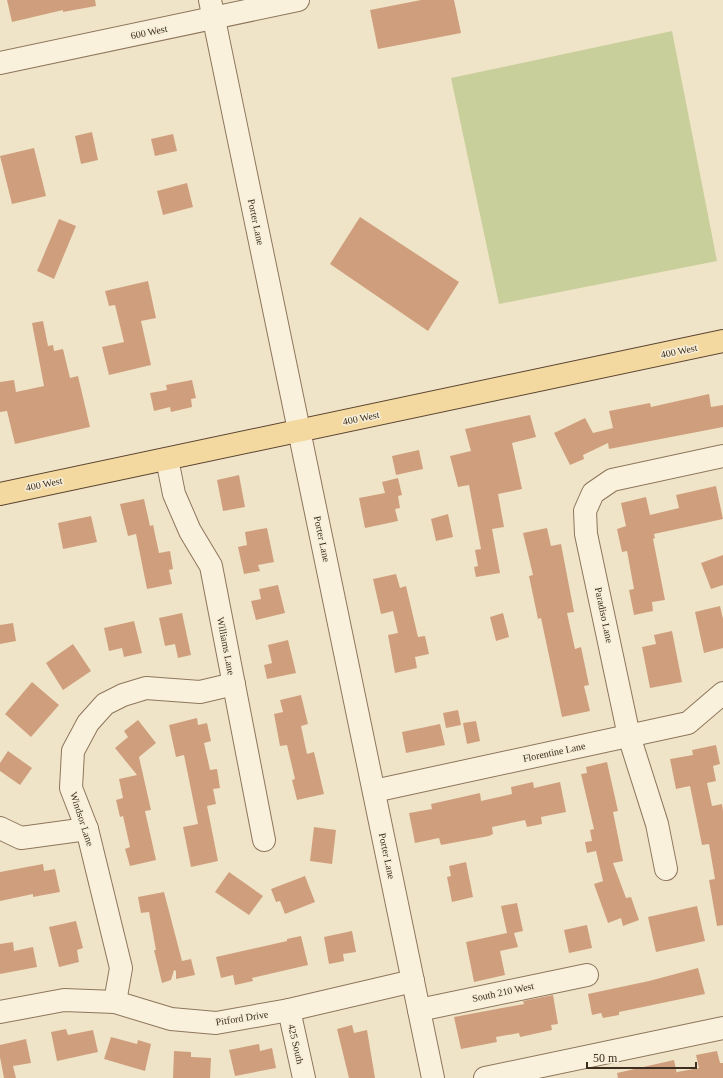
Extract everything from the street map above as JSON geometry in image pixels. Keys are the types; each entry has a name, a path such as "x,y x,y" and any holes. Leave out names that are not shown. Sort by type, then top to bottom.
{"main road":[{"name":"400 West","path":"0,494 723,342"}],"street":[{"name":"600 West","path":"0,63 212,9 298,0"},
{"name":"Porter Lane","path":"212,9 433,1078"},
{"name":"Paradiso Lane","path":"666,869 657,824 629,736 586,534 585,511 593,493 612,480 723,456"},
{"name":"Williams Lane","path":"167,459 174,494 190,531 211,566 264,840"},
{"name":"Windsor Lane","path":"115,1002 121,968 87,829 71,788 74,751 88,723 105,704 123,695 146,688 200,692 234,684"},
{"name":"Florentine Lane","path":"374,791 688,723 723,692"},
{"path":"0,828 21,838 87,829"},
{"name":"South 210 West","path":"419,1010 587,975"},
{"name":"Pitford Drive","path":"0,1012 64,1000 115,1002 171,1019 216,1023 289,1010 413,981"},
{"name":"425 South","path":"289,1010 304,1078"},
{"path":"485,1078 723,1028"}],"green space":[{"path":"672,31 717,261 499,304 451,78"}],"building":[{"path":"7,0 95,0 96,6 63,12 63,10 12,22"},
{"path":"421,0 454,0 461,33 378,49 370,10"},
{"path":"92,132 98,160 81,164 75,136"},
{"path":"173,134 177,151 155,156 151,139"},
{"path":"34,148 46,196 12,204 0,156"},
{"path":"187,183 193,207 163,215 157,191"},
{"path":"360,217 459,282 428,331 330,264"},
{"path":"59,219 76,226 54,279 37,271"},
{"path":"148,281 156,318 141,321 151,365 109,375 102,347 124,342 115,305 109,306 105,291"},
{"path":"43,321 48,346 53,345 54,351 63,349 70,378 78,376 90,427 15,444 7,411 0,412 0,382 14,380 16,392 44,386 32,323"},
{"path":"192,380 196,398 191,399 192,407 171,412 170,407 154,411 150,393 167,390 166,385"},
{"path":"709,394 711,407 723,405 723,427 609,449 608,443 583,455 584,459 570,465 554,433 585,418 593,433 613,428 609,411 650,403 651,407"},
{"path":"530,415 536,437 512,443 522,489 498,494 504,527 492,529 500,573 476,577 474,567 478,566 475,550 481,549 469,485 458,487 450,456 471,451 465,429"},
{"path":"419,450 423,469 396,475 392,456"},
{"path":"239,475 245,507 223,511 217,480"},
{"path":"398,478 402,495 398,496 400,508 395,509 398,521 365,528 359,498 385,493 382,482"},
{"path":"716,486 723,519 654,534 655,538 653,539 665,600 652,602 653,611 634,615 629,590 634,589 627,551 622,552 617,529 626,526 621,503 646,497 650,515 679,508 676,495"},
{"path":"144,499 150,526 153,525 159,553 170,551 173,569 169,570 172,584 147,589 136,534 128,536 120,504"},
{"path":"448,514 453,537 436,541 431,519"},
{"path":"91,516 97,542 63,549 58,523"},
{"path":"267,528 274,562 258,565 260,571 244,574 238,547 247,545 245,532"},
{"path":"547,528 551,546 561,544 574,612 567,613 575,649 581,647 589,685 584,686 590,711 562,717 541,618 538,619 529,576 533,575 523,533"},
{"path":"723,555 723,585 711,589 701,563"},
{"path":"396,574 400,588 406,586 418,637 425,636 429,654 415,657 417,668 395,673 388,635 398,633 393,611 381,614 373,579"},
{"path":"278,585 285,613 256,620 251,601 261,599 259,589"},
{"path":"720,606 723,619 723,648 704,653 695,612"},
{"path":"182,613 191,655 178,658 175,644 165,646 159,618"},
{"path":"503,613 509,637 496,641 490,617"},
{"path":"134,621 142,653 124,657 122,648 109,651 104,628"},
{"path":"13,623 16,641 0,644 0,625"},
{"path":"672,631 682,682 650,688 642,647 656,644 654,635"},
{"path":"288,640 296,673 267,679 264,665 272,663 268,645"},
{"path":"73,644 91,671 63,690 46,663"},
{"path":"32,682 59,705 31,737 5,714"},
{"path":"301,695 308,724 301,726 307,754 314,752 324,794 297,800 292,780 295,779 287,745 280,746 274,714 283,712 280,700"},
{"path":"458,710 461,725 446,728 443,713"},
{"path":"197,718 198,725 207,723 211,741 204,743 210,770 217,769 220,788 213,789 216,804 207,806 218,861 191,867 183,827 198,824 184,755 176,757 169,725"},
{"path":"138,720 156,743 139,757 151,810 145,811 156,860 130,866 125,849 130,847 123,816 120,817 116,800 123,798 119,779 137,775 115,748 128,737 124,731"},
{"path":"476,721 480,741 467,744 463,723"},
{"path":"440,724 445,745 406,753 402,732"},
{"path":"716,745 720,764 713,766 716,781 707,783 712,806 722,804 723,811 723,925 717,926 709,880 715,879 709,844 702,845 690,786 676,789 670,759 693,755 692,750"},
{"path":"8,751 32,768 20,785 0,771 0,763"},
{"path":"607,762 618,811 613,812 623,861 613,863 626,898 631,897 639,920 623,926 621,918 608,923 594,884 603,881 596,851 587,853 585,842 592,841 590,830 594,829 581,774 587,773 586,767"},
{"path":"533,782 534,788 560,782 566,812 541,817 542,824 527,827 525,820 492,827 493,834 489,836 441,845 439,838 415,843 409,813 432,809 431,804 480,793 481,801 512,794 511,787"},
{"path":"314,827 336,830 332,864 310,861"},
{"path":"466,862 473,897 452,902 447,877 451,876 449,866"},
{"path":"43,864 44,871 55,869 60,892 33,897 33,894 0,901 0,872"},
{"path":"229,872 263,896 249,915 215,892"},
{"path":"305,876 315,902 285,914 280,901 276,902 271,889"},
{"path":"164,892 182,961 191,959 195,975 176,979 176,971 174,970 171,980 162,983 154,950 156,950 149,912 141,913 138,897"},
{"path":"517,903 523,931 514,933 518,947 500,951 505,975 474,982 466,942 507,933 501,906"},
{"path":"697,906 705,941 656,952 648,917"},
{"path":"76,921 83,948 77,950 79,962 59,967 49,927"},
{"path":"587,925 592,948 569,953 564,930"},
{"path":"352,931 356,952 343,954 344,961 329,964 324,937"},
{"path":"301,936 308,965 252,978 253,981 235,985 233,975 221,978 216,957 287,941 287,939"},
{"path":"13,942 14,951 33,947 37,967 0,974 0,944"},
{"path":"698,968 705,994 619,1012 619,1015 603,1018 601,1013 592,1015 588,994 649,981"},
{"path":"553,995 558,1024 551,1025 552,1030 520,1037 519,1033 496,1037 497,1042 461,1049 454,1017 524,1004 523,1001"},
{"path":"352,1025 354,1033 367,1030 375,1078 349,1078 337,1029"},
{"path":"66,1029 68,1035 93,1030 98,1052 57,1061 51,1032"},
{"path":"111,1037 137,1044 138,1040 151,1044 145,1071 104,1059"},
{"path":"26,1039 31,1063 13,1066 16,1078 4,1078 0,1057 0,1045"},
{"path":"259,1044 260,1051 272,1048 276,1068 235,1076 229,1050"},
{"path":"174,1051 191,1052 191,1057 211,1058 210,1078 173,1078"},
{"path":"717,1051 720,1063 723,1063 723,1078 618,1078 617,1073 674,1060 677,1074 677,1072 699,1068 696,1055"}]}
